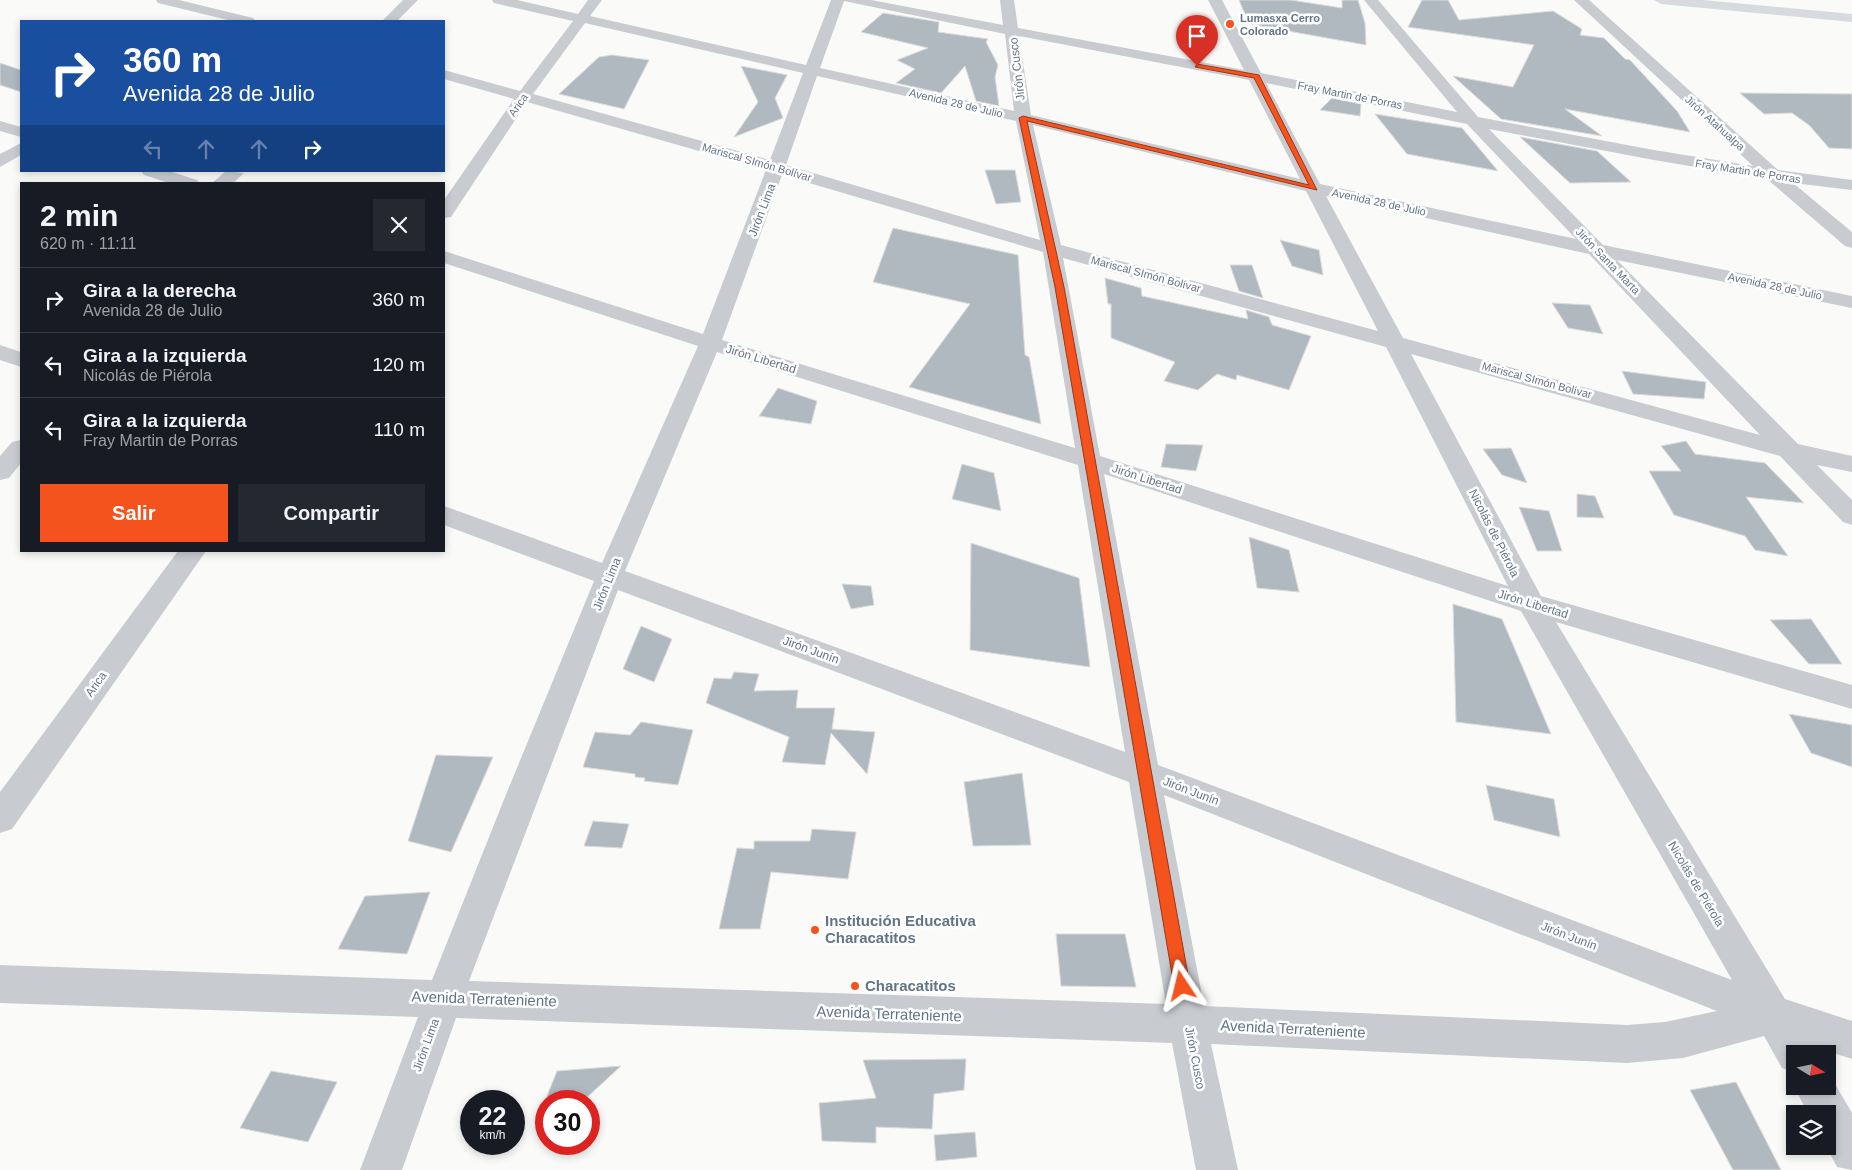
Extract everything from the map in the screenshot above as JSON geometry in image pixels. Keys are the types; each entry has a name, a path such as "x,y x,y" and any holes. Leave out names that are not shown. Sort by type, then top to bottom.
{"highway":[{"path":"1661,0 1852,18"}],"street":[{"path":"163,0 244,20"},
{"path":"190,20 218,0"},
{"path":"390,20 411,0"},
{"name":"Avenida 28 de Julio","path":"499,0 1023,118 1315,188 1598,250 1852,302"},
{"name":"Arica","path":"445,212 524,96 595,0"},
{"name":"Jirón Lima","path":"381,1170 443,998 610,576 710,343 778,168 810,70 838,0"},
{"name":"Fray Martin de Porras","path":"850,0 1257,77 1655,156 1773,176 1852,185"},
{"name":"Jirón Cusco","path":"1007,0 1013,32 1023,118 1052,249 1146,774 1188,1024 1217,1170"},
{"name":"Nicolás de Piérola","path":"1215,0 1257,77 1531,604 1791,1045"},
{"name":"Jirón Santa Marta","path":"1371,0 1472,120 1791,450 1852,516"},
{"name":"Jirón Atahualpa","path":"1581,0 1773,176 1852,242"},
{"name":"Mariscal SImón Bolívar","path":"445,74 778,168 1052,249 1791,450 1852,464"},
{"path":"0,126 20,132"},
{"path":"0,162 20,149"},
{"path":"153,172 185,182"},
{"name":"Jirón Libertad","path":"445,257 710,343 1091,461 1531,604 1852,697"},
{"path":"0,352 20,360"},
{"path":"0,472 20,449"},
{"name":"Jirón Junín","path":"445,515 1146,774 1773,1014 1852,1040"},
{"name":"Arica","path":"0,818 192,552"},
{"name":"Avenida Terrateniente","path":"0,984 1188,1024 1658,1044 1691,1039 1773,1014"},
{"path":"1819,1095 1852,1152"}],"building":[{"path":"1239,0 1291,0 1342,8 1342,0 1358,0 1365,23 1366,45 1249,24"},
{"path":"1422,0 1448,0 1459,20 1553,11 1582,29 1580,35 1604,38 1625,59 1630,60 1677,111 1690,132 1565,109 1602,136 1501,119 1453,76 1513,87 1534,45 1408,27"},
{"path":"883,13 939,22 938,32 988,39 986,42 998,65 995,77 999,106 976,101 965,66 941,93 896,83 915,69 897,60 928,48 861,32"},
{"path":"612,55 649,60 624,109 559,94 599,57"},
{"path":"0,63 20,70 20,92 0,85"},
{"path":"741,66 787,75 775,98 783,118 734,137 758,102"},
{"path":"1740,93 1852,94 1852,149 1829,148 1809,125 1792,113 1764,114"},
{"path":"1332,98 1361,104 1360,116 1320,110"},
{"path":"1375,114 1462,128 1498,171 1407,154"},
{"path":"1520,137 1597,151 1631,182 1570,183"},
{"path":"985,170 1015,170 1021,202 996,204"},
{"path":"893,228 1018,255 1025,355 1029,357 1041,424 909,387 970,304 873,282"},
{"path":"1280,240 1319,250 1323,275 1292,266"},
{"path":"1230,265 1252,265 1263,298 1239,291"},
{"path":"1105,278 1141,288 1142,296 1248,319 1246,310 1269,317 1272,325 1311,336 1289,390 1237,375 1236,380 1217,374 1198,390 1164,381 1175,362 1111,338 1111,304 1108,304"},
{"path":"1552,303 1590,305 1603,334 1568,328"},
{"path":"1622,371 1706,382 1704,399 1633,394"},
{"path":"778,388 817,401 811,424 759,416"},
{"path":"1686,441 1695,454 1765,463 1804,503 1746,497 1788,556 1755,550 1745,536 1674,515 1649,471 1681,471 1661,446"},
{"path":"1166,444 1203,445 1196,471 1161,467"},
{"path":"1511,448 1527,483 1502,475 1483,449"},
{"path":"962,464 994,473 1001,511 952,499"},
{"path":"1577,494 1595,496 1604,518 1577,517"},
{"path":"1519,507 1549,511 1562,551 1537,551"},
{"path":"1249,537 1289,550 1299,592 1257,588"},
{"path":"971,543 1079,578 1090,667 970,650"},
{"path":"842,584 871,586 874,605 851,609"},
{"path":"1453,604 1502,619 1551,734 1456,722"},
{"path":"1811,619 1842,664 1809,664 1770,620"},
{"path":"641,626 672,639 654,682 623,669"},
{"path":"734,672 759,674 754,691 798,690 796,708 835,708 832,729 875,732 867,774 831,733 825,765 782,762 789,737 706,703 714,678 731,679"},
{"path":"1789,714 1852,725 1852,767 1811,753"},
{"path":"641,722 693,730 678,785 644,781 645,778 635,777 635,774 583,767 595,732 630,735"},
{"path":"436,755 493,757 451,852 408,841"},
{"path":"1022,773 1031,845 973,846 964,782"},
{"path":"1486,785 1554,799 1560,837 1494,820"},
{"path":"593,821 629,824 622,848 584,846"},
{"path":"812,829 856,832 848,879 771,872 760,929 719,929 737,848 754,849 754,841 810,841"},
{"path":"430,892 407,954 338,949 365,896"},
{"path":"1056,934 1125,934 1136,987 1061,986"},
{"path":"966,1059 964,1090 934,1094 932,1129 876,1127 876,1143 822,1141 819,1103 876,1098 863,1060"},
{"path":"621,1066 595,1090 549,1090 557,1071"},
{"path":"271,1071 337,1082 308,1142 240,1128"},
{"path":"1736,1082 1781,1170 1733,1170 1690,1090"},
{"path":"975,1132 977,1157 936,1161 934,1135"}],"place":[{"name":"Lumasxa Cerro Colorado","path":"1230,24"},
{"name":"Institución Educativa Characatitos","path":"815,930"},
{"name":"Characatitos","path":"855,986"}],"route":[{"path":"1182,986 1091,461 1052,249 1023,118 1315,188 1257,77 1197,66"}]}
